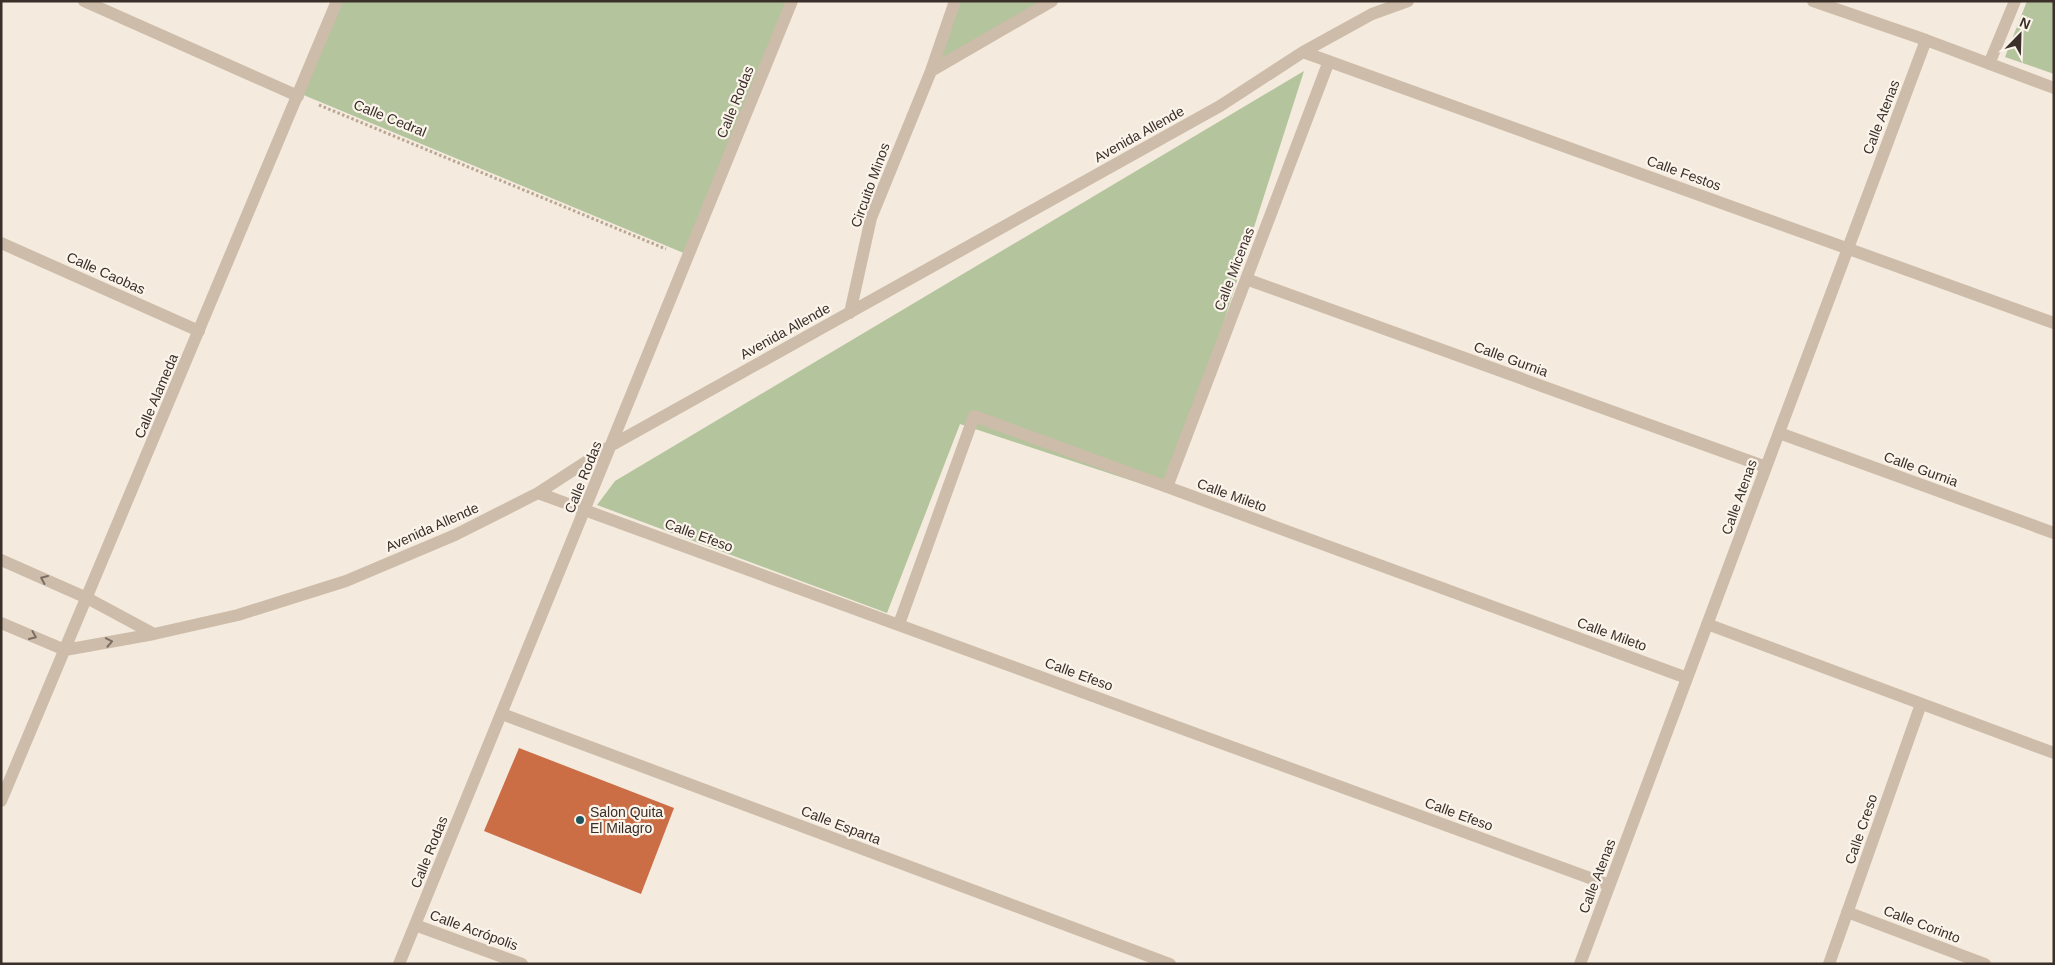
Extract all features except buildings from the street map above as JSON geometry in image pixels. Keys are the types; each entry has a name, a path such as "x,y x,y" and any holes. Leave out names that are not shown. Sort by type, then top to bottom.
{"street":[{"path":"84,1 298,96"},
{"name":"Calle Alameda","path":"1,801 337,1"},
{"name":"Calle Rodas","path":"399,964 586,510 792,1"},
{"name":"Circuito Minos","path":"850,313 872,218 931,71 955,1"},
{"path":"931,71 1052,1"},
{"name":"Avenida Allende","path":"65,650 154,634 238,615 346,581 454,535 538,492 612,445 1220,106 1303,52 1372,14 1408,1"},
{"path":"1814,1 1926,40 2054,88"},
{"path":"1990,64 2015,1"},
{"name":"Calle Atenas","path":"1580,964 1926,40"},
{"name":"Calle Festos","path":"1303,52 2054,323"},
{"name":"Calle Micenas","path":"1167,487 1329,62"},
{"name":"Calle Caobas","path":"1,243 199,331"},
{"name":"Calle Gurnia","path":"1246,279 1766,467"},
{"name":"Calle Mileto","path":"899,624 974,416 1687,678"},
{"name":"Calle Gurnia","path":"1779,433 2054,533"},
{"name":"Calle Efeso","path":"538,492 1610,885"},
{"path":"1,560 87,598 154,634"},
{"path":"1,622 65,650"},
{"path":"1707,624 2054,753"},
{"name":"Calle Creso","path":"1829,964 1921,704"},
{"name":"Calle Esparta","path":"502,714 1170,964"},
{"name":"Calle Corinto","path":"1847,912 1985,964"},
{"name":"Calle Acrópolis","path":"415,924 522,964"}],"path":[{"name":"Calle Cedral","path":"298,96 688,258"}],"green space":[{"path":"339,1 788,1 686,254 301,94"},
{"path":"958,1 1046,1 936,65"},
{"path":"2027,1 2054,1 2054,74 2005,57"},
{"path":"1304,71 1169,493 960,424 887,613 597,505 615,481"}],"place":[{"name":"Salon Quita El Milagro","path":"580,820"}]}
